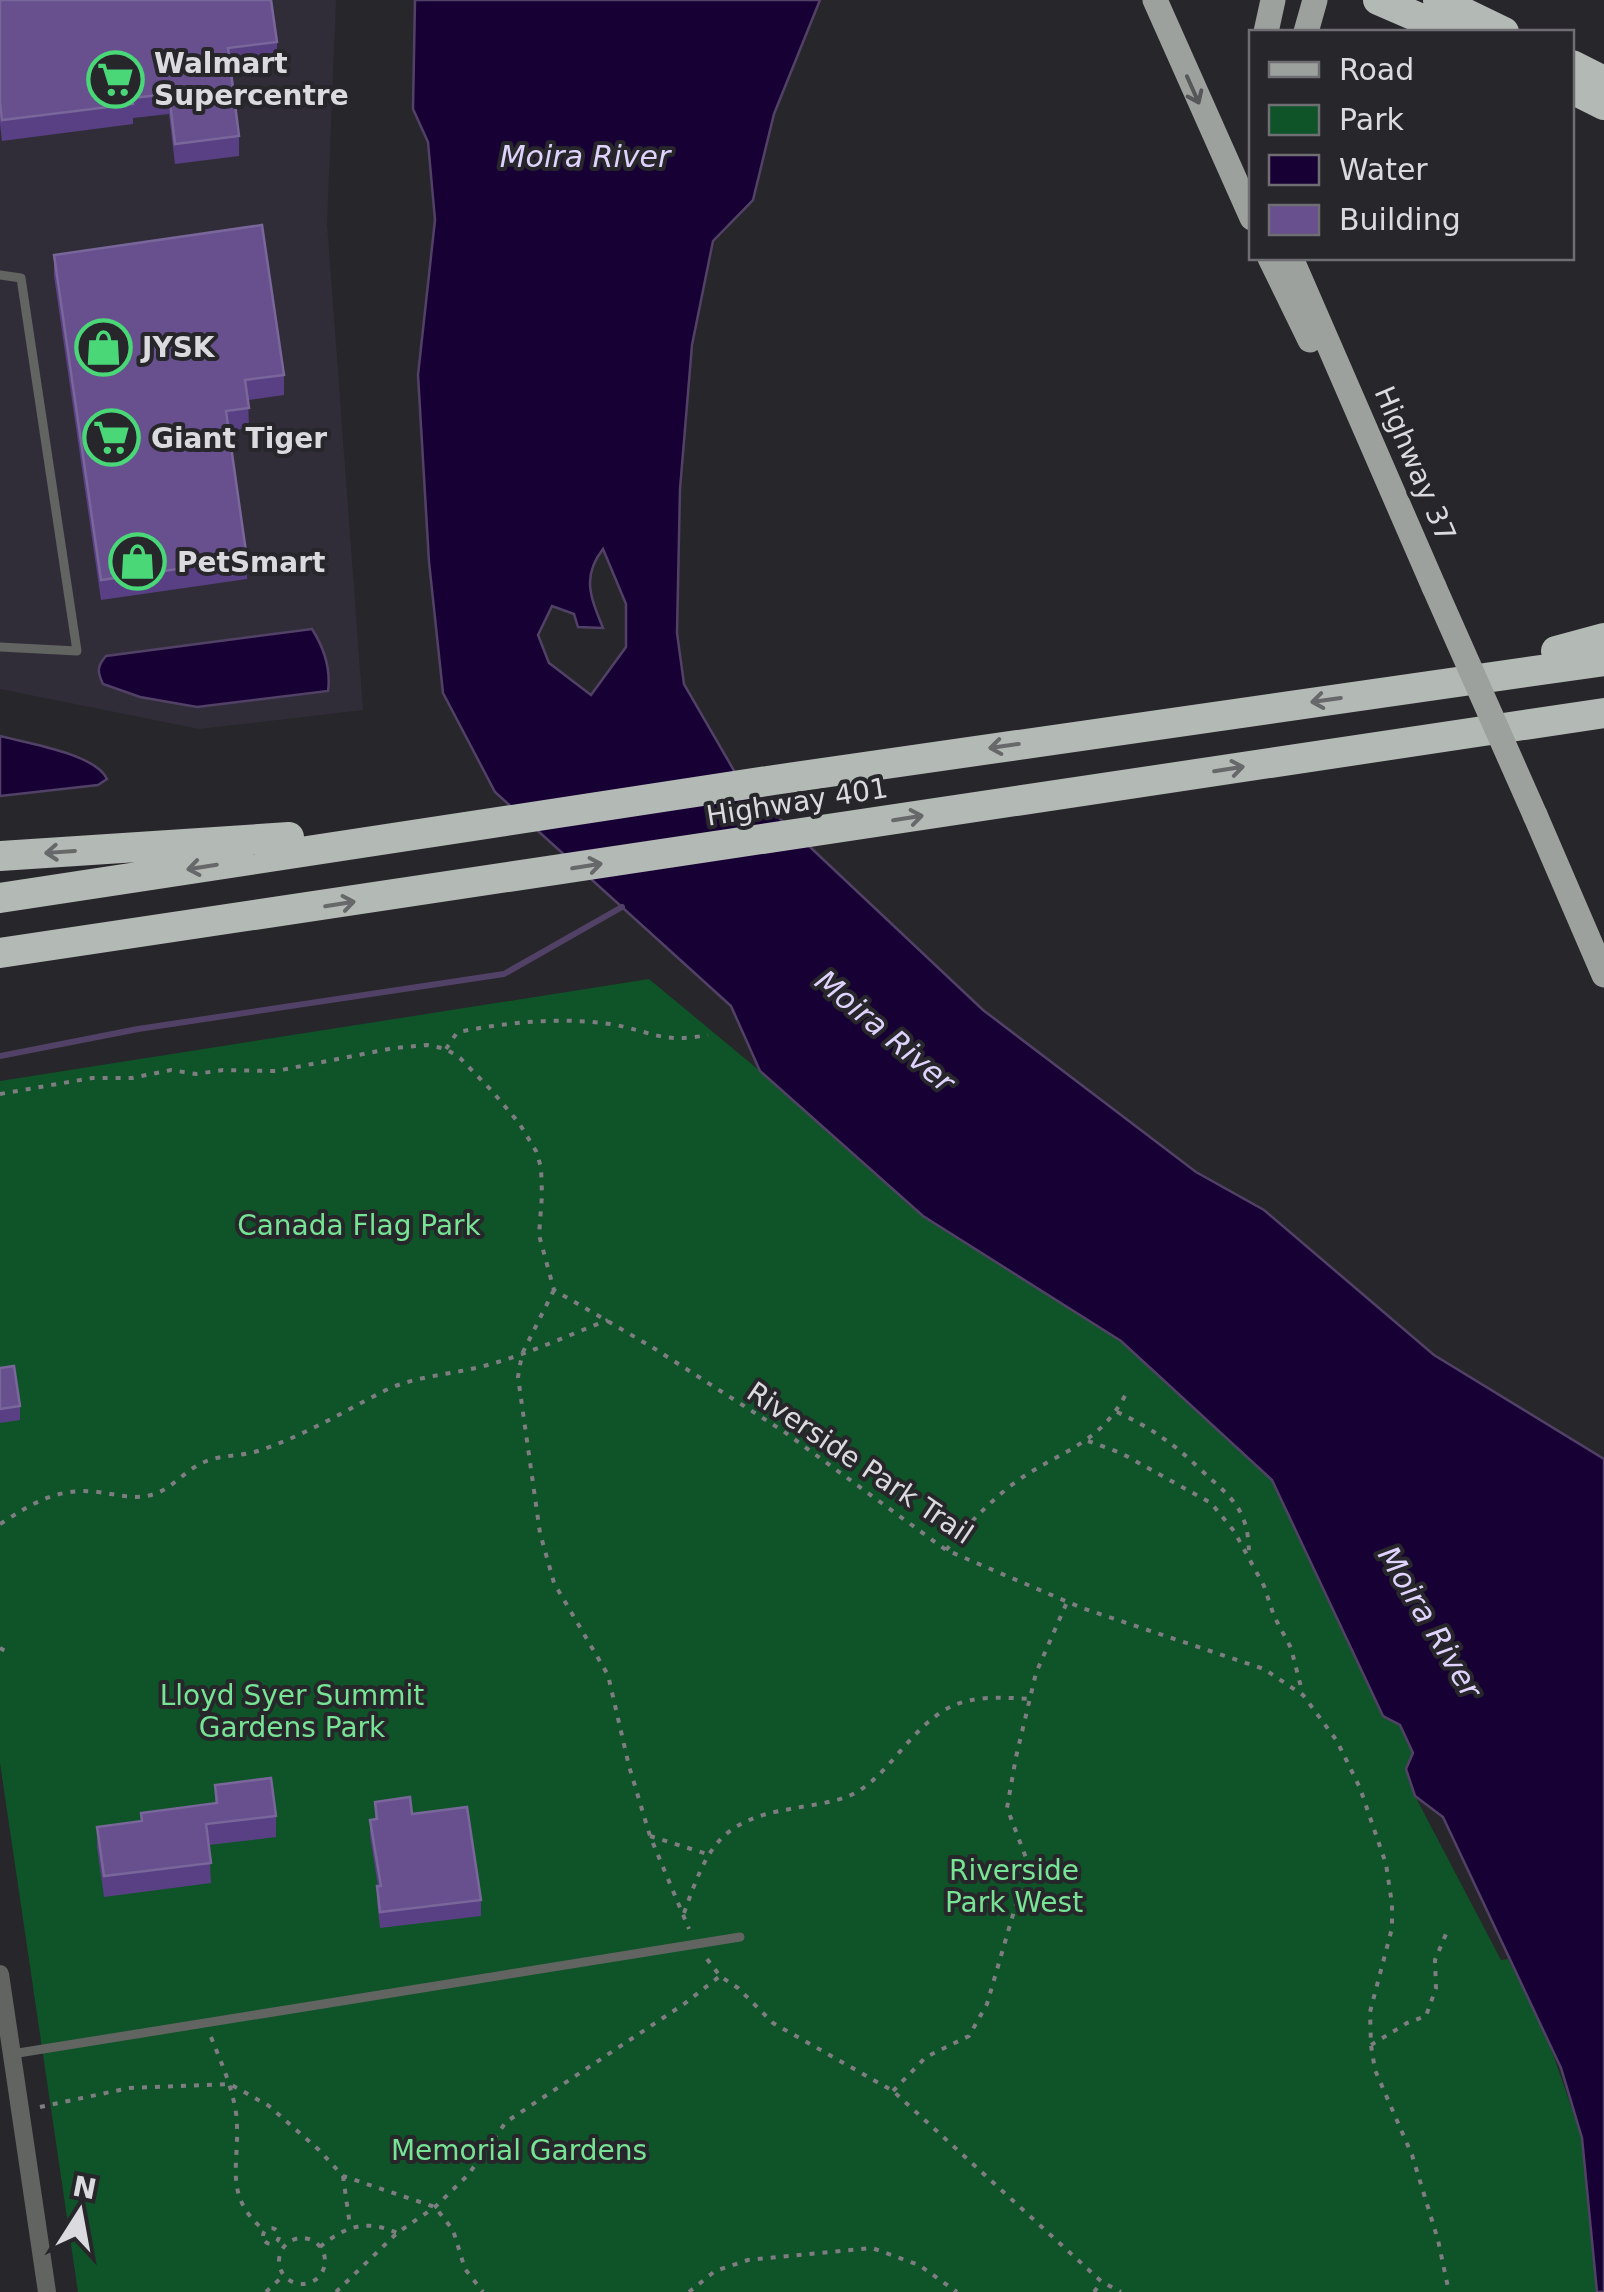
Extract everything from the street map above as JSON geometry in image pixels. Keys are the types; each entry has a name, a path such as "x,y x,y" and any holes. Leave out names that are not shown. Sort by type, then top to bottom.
{"highway":[{"path":"1378,0 1447,30"},
{"path":"1438,0 1500,30"},
{"path":"1574,66 1604,81"},
{"path":"1574,89 1604,104"},
{"path":"1422,686 1604,638"},
{"name":"Highway 401","path":"0,898 774,780 1604,661"},
{"name":"Highway 401","path":"0,954 1604,713"},
{"path":"1390,745 1604,726"},
{"path":"0,856 449,830"},
{"path":"0,971 244,918"}],"main road":[{"path":"1156,0 1249,211"},
{"path":"1266,30 1273,0"},
{"path":"1307,30 1315,0"},
{"path":"1271,260 1404,517"},
{"name":"Highway 37","path":"1292,260 1604,975"},
{"name":"Highway 37","path":"1310,260 1340,364"}],"street":[{"path":"0,1974 47,2292"}],"lane":[{"path":"0,275 21,278 77,650 0,647"},
{"path":"12,2054 740,1938"}],"path":[{"path":"446,1049 456,1034 534,1021 610,1024 668,1039 708,1035"},
{"path":"0,1094 92,1078 132,1078 171,1070 196,1074 276,1071 427,1045 446,1049 460,1058 492,1091 536,1150 542,1181 539,1235 554,1290 522,1354 518,1378 540,1533 554,1583 608,1674 650,1836 696,1944 720,1976 773,2023 893,2091 1102,2282 1121,2292"},
{"name":"Riverside Park Trail","path":"554,1290 784,1431 946,1550 1067,1602 1264,1669 1302,1695 1337,1740 1360,1788 1386,1864 1392,1928 1370,2012 1370,2045 1375,2070 1412,2155 1450,2292"},
{"path":"0,1524 36,1500 59,1492 150,1496 170,1487 198,1465 215,1458 256,1452 302,1435 386,1390 430,1375 477,1368 522,1354 608,1320"},
{"path":"946,1550 1012,1484 1088,1441 1117,1412 1128,1392"},
{"path":"1117,1412 1166,1438 1225,1489 1240,1511 1249,1536 1250,1557"},
{"path":"1088,1441 1121,1454 1210,1503 1234,1531 1250,1557 1290,1648 1302,1695"},
{"path":"893,2091 926,2057 970,2036 987,2004 1028,1863 1007,1808 1036,1673 1067,1602"},
{"path":"0,1648 10,1654"},
{"path":"683,1916 707,1854 729,1830 758,1814 849,1796 878,1777 920,1729 948,1705 989,1696 1030,1699"},
{"path":"650,1836 707,1854"},
{"path":"1370,2045 1426,2016 1436,1988 1435,1960 1446,1934"},
{"path":"336,2292 468,2175 506,2122 720,1976"},
{"path":"207,2023 230,2084 238,2138 235,2184 241,2206 265,2232 268,2242 278,2240"},
{"path":"20,2112 129,2088 230,2084 269,2106 342,2176 434,2208 453,2230 465,2269 482,2292"},
{"path":"342,2176 350,2227"},
{"path":"320,2247 350,2227 382,2226 397,2234"},
{"path":"265,2232 275,2229 284,2246"},
{"path":"298,2238 320,2247 325,2262 318,2278 297,2284 283,2276 278,2261 284,2246 298,2238"},
{"path":"689,2292 714,2270 748,2260 872,2248 919,2265 956,2292"},
{"path":"266,2292 283,2276"},
{"path":"1094,2292 1102,2282"}],"shaded area":[{"path":"0,0 336,0 327,223 363,710 199,729 0,689"}],"green space":[{"name":"Riverside Park West","path":"649,979 760,1071 880,1179 1121,1341 1272,1480 1383,1715 1400,1725 1413,1753 1406,1769 1415,1796 1501,1960 1508,1959 1545,2031 1582,2138 1597,2292 78,2292 0,1763 0,1081"}],"water":[{"name":"Moira River","path":"415,0 820,0 774,114 753,200 713,241 692,345 680,489 677,633 684,684 740,781 983,1010 1196,1172 1264,1210 1434,1355 1604,1459 1604,2292 1597,2292 1582,2138 1561,2068 1443,1817 1415,1796 1406,1769 1413,1753 1400,1725 1383,1716 1272,1480 1121,1341 923,1216 760,1071 731,1006 495,792 443,693 429,562 418,375 435,220 428,142 413,109","holes":["603,549 626,604 626,647 591,695 549,663 538,635 552,606 574,614 578,627 603,628 590,588 592,569"]},
{"path":"312,629 326,659 328,691 197,707 140,697 103,684 100,676 106,656"},
{"path":"0,736 75,756 100,770 107,779 98,785 0,796"}],"building":[{"name":"Walmart Supercentre","path":"0,0 271,0 277,42 228,48 239,136 175,144 169,94 132,98 133,104 2,120"},
{"path":"262,225 284,375 245,380 249,408 226,411 247,559 101,580 54,255"},
{"path":"14,1366 20,1406 0,1409 0,1368"},
{"path":"271,1778 276,1816 206,1824 211,1863 104,1876 97,1827 142,1821 141,1813 217,1803 215,1785"},
{"path":"410,1797 412,1814 467,1807 481,1900 380,1912 377,1886 381,1886 370,1820 377,1819 375,1802"}],"waterway":[{"path":"0,1056 138,1029 504,974 622,907"}],"place":[{"name":"Walmart Supercentre","path":"115,79"},
{"name":"JYSK","path":"103,347"},
{"name":"Giant Tiger","path":"112,438"},
{"name":"PetSmart","path":"138,562"}],"park label":[{"name":"Canada Flag Park","path":"359,1225"},
{"name":"Lloyd Syer Summit Gardens Park","path":"292,1711"},
{"name":"Memorial Gardens","path":"519,2150"}]}
